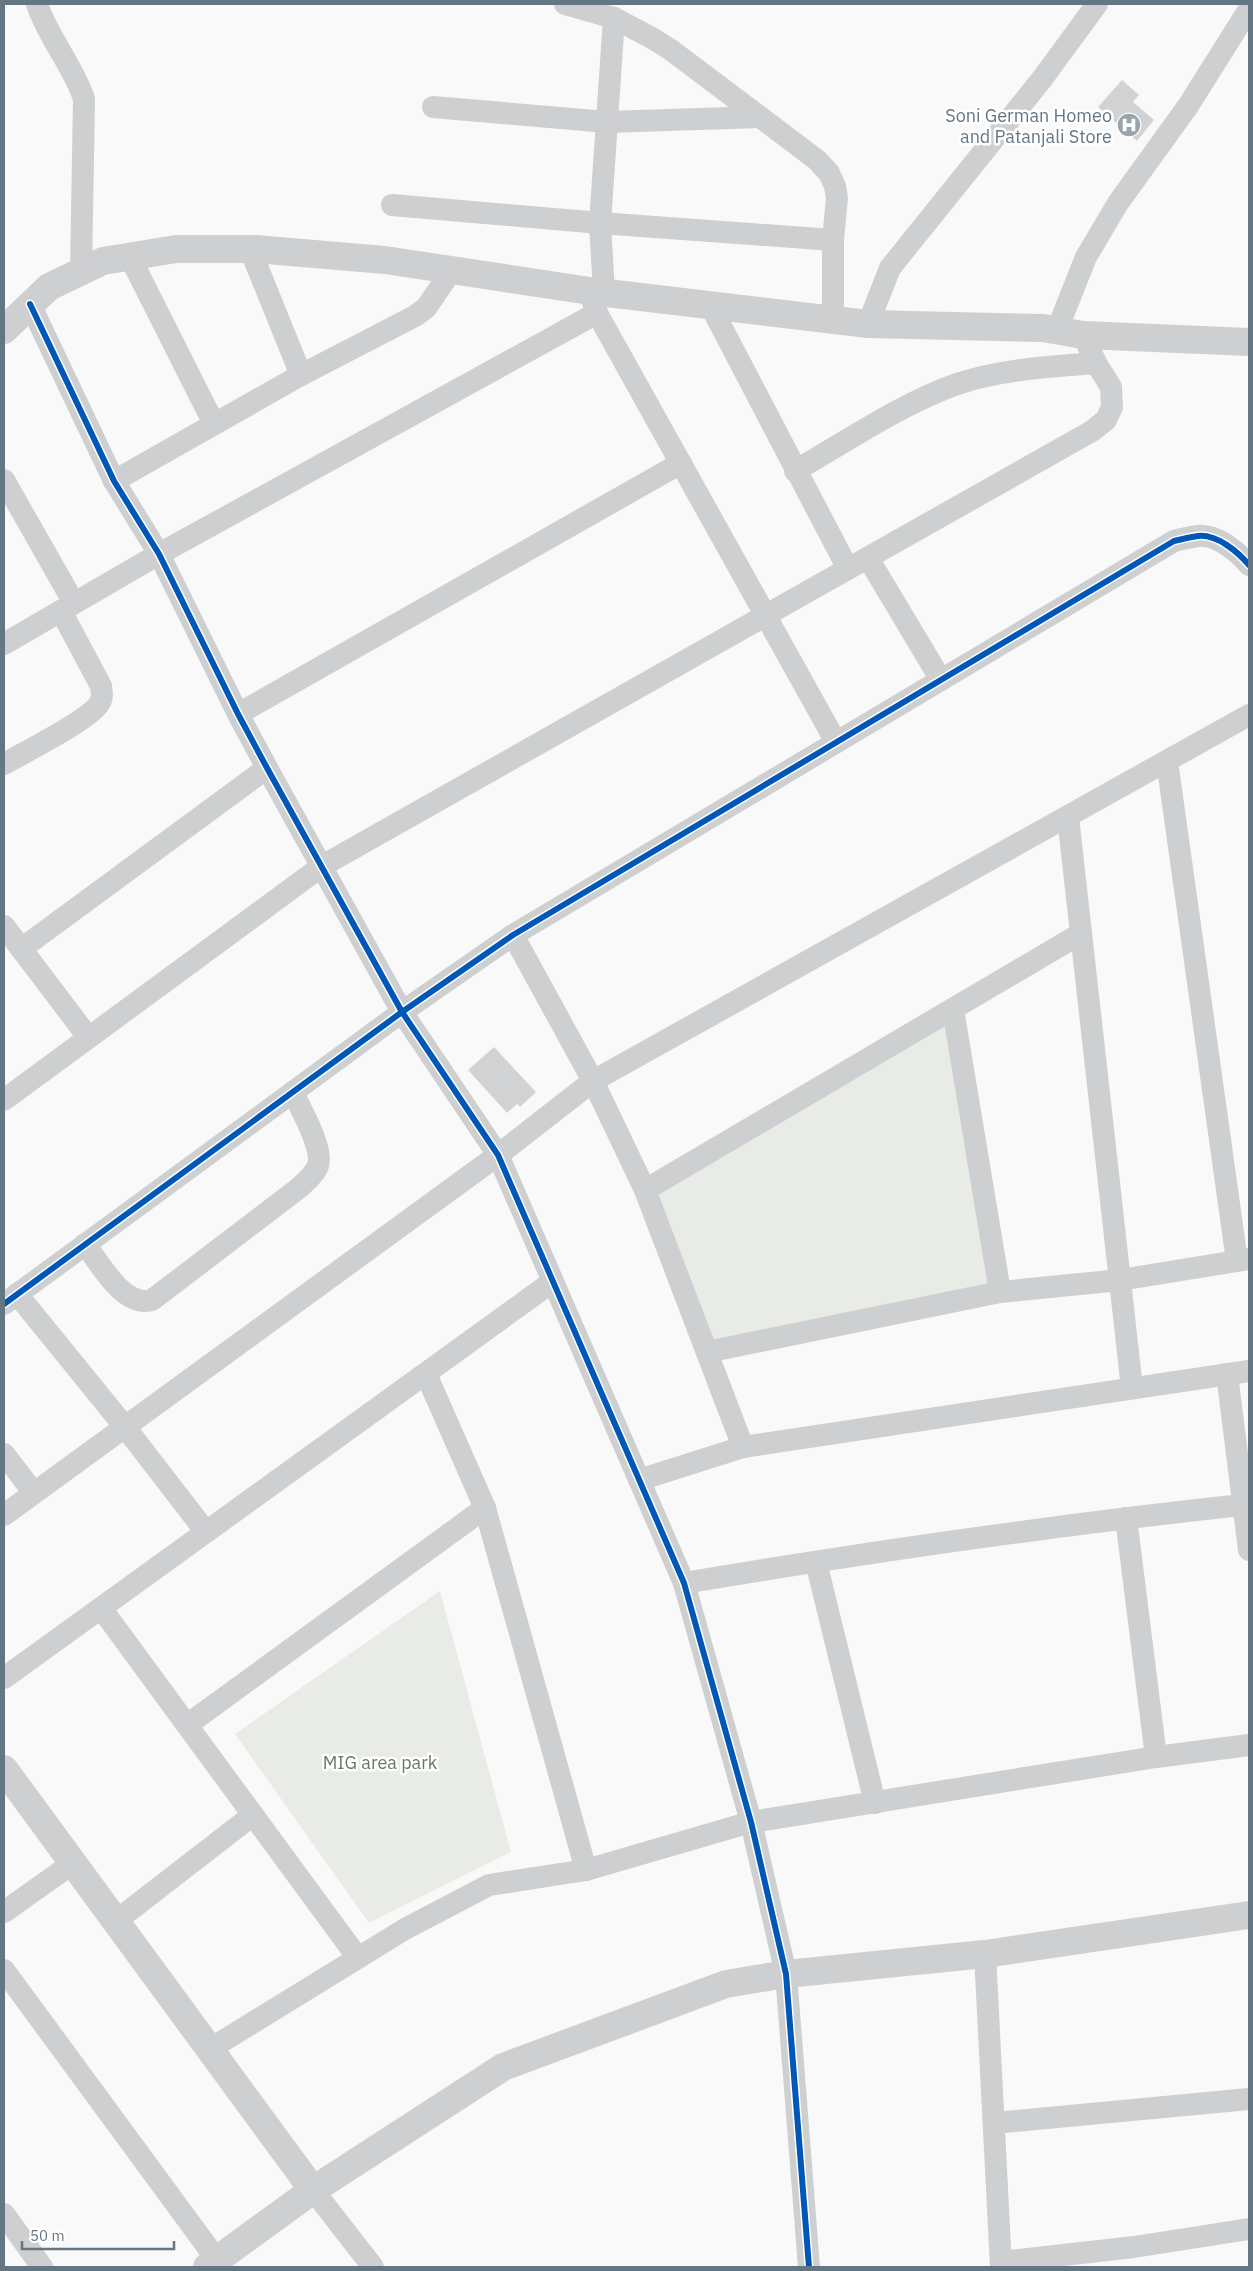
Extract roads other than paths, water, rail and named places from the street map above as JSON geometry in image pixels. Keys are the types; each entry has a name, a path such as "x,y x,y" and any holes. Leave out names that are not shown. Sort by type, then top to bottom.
{"street":[{"path":"37,4 42,19 78,80 84,99 81,272"},
{"path":"565,4 614,18 671,50 817,160 829,173 836,186 837,198 833,240 833,319"},
{"path":"868,324 890,268 1042,79 1097,4"},
{"path":"1057,330 1086,257 1118,203 1188,106 1249,9"},
{"path":"614,18 600,223 597,299 681,463 836,742"},
{"path":"432,107 607,122 760,117"},
{"path":"392,205 833,240"},
{"path":"4,330 49,287 103,261 176,249 250,249 385,260 452,270 597,299 710,305 868,324 1044,328 1083,335 1249,342"},
{"path":"250,249 301,375"},
{"path":"130,257 214,424"},
{"path":"114,481 301,375 415,316 426,308 452,270"},
{"path":"4,644 597,299"},
{"path":"30,304 114,481 159,554 238,714 402,1012 498,1155 684,1583 752,1822 786,1974 810,2267"},
{"path":"710,305 795,471 848,569"},
{"path":"4,1100 322,866 1092,432 1106,420 1112,407 1111,387 1096,364 1083,335"},
{"path":"795,471 915,403 957,384 1020,369 1096,364"},
{"path":"238,714 681,463"},
{"path":"4,480 12,514 68,607 101,686 102,694 100,702 88,715 4,764"},
{"path":"206,1532 125,1427 10,1299 402,1012 513,935 1174,541 1200,536 1219,541 1240,555 1249,565"},
{"path":"868,558 941,680"},
{"path":"4,1515 498,1155 593,1081 1249,715"},
{"path":"707,1352 1000,1292 1120,1280 1243,1260 1167,761"},
{"path":"22,949 268,768"},
{"path":"1068,816 1132,1388"},
{"path":"4,926 88,1037"},
{"path":"645,1190 1080,934"},
{"path":"513,935 593,1081 645,1190 743,1447"},
{"path":"953,1009 1000,1292"},
{"path":"85,1244 125,1294 138,1301 152,1300 299,1188 317,1168 320,1161 318,1149 292,1092"},
{"path":"4,1678 552,1282"},
{"path":"639,1480 743,1447 1249,1372"},
{"path":"426,1374 485,1508 586,1870"},
{"path":"1227,1374 1249,1550"},
{"path":"4,1454 34,1493"},
{"path":"684,1583 816,1562 1126,1518 1242,1506"},
{"path":"187,1724 485,1508"},
{"path":"1126,1518 1156,1757"},
{"path":"816,1562 875,1803"},
{"path":"101,1608 358,1958"},
{"path":"210,2050 405,1929 489,1886 586,1870 752,1822 1156,1757 1249,1745"},
{"path":"4,1769 372,2267"},
{"path":"116,1922 253,1815"},
{"path":"4,1912 73,1863"},
{"path":"4,1970 212,2264 314,2190 503,2067 726,1984 786,1974 985,1954 1249,1915"},
{"path":"985,1954 1001,2265 1134,2257 1249,2229"},
{"path":"994,2123 1249,2099"},
{"path":"4,2214 42,2267"}],"place":[{"name":"Soni German Homeo and Patanjali Store","path":"1129,125"}],"park label":[{"name":"MIG area park","path":"380,1762"}]}
